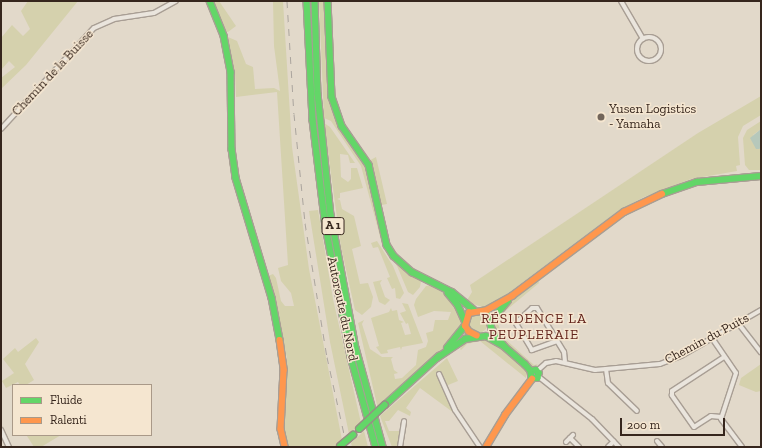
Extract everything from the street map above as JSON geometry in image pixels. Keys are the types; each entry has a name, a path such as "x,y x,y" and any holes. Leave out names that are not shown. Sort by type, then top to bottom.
{"main road":[{"path":"210,1 224,36 231,72 232,149 236,178 272,298 282,349 284,370 281,429 285,447"},
{"name":"Autoroute du Nord","path":"307,1 313,120 326,227 351,357 376,447"},
{"name":"Autoroute du Nord","path":"315,1 318,94 331,215 355,341 383,447"},
{"path":"328,1 332,97 342,126 369,164 387,246 394,256 412,272 445,290 474,310 482,311 512,296 624,212 647,200 697,182 761,176"},
{"path":"445,290 458,305 469,332 504,346 536,373 505,415 486,447"},
{"path":"437,358 462,340 487,332 491,323 512,296"},
{"path":"339,447 462,334 465,323 474,310"},
{"path":"482,311 491,323 504,346"}],"street":[{"name":"Chemin de la Buisse","path":"1,129 94,28 114,19 154,13 176,1"},
{"path":"620,1 643,39"},
{"path":"654,38 659,42 661,49 656,59 648,61 639,55 638,45 643,39 654,38"},
{"path":"557,341 532,350 516,323 532,308 537,308 566,354 565,361"},
{"name":"Chemin du Puits","path":"536,373 546,363 565,361 586,369 606,369 660,364 712,338 761,310"},
{"path":"738,322 761,352"},
{"path":"712,338 736,373 721,417"},
{"path":"724,357 672,390 672,395 694,427 711,416 721,417 742,447"},
{"path":"606,369 608,383 637,411"},
{"path":"536,373 576,405 619,447"},
{"path":"439,374 455,410 480,447"},
{"path":"400,447 404,421"},
{"path":"1,430 9,447"},
{"path":"570,438 579,447"},
{"path":"608,447 614,441"},
{"path":"657,441 662,447"}],"shaded area":[{"path":"28,1 78,1 26,65 1,89 1,78 15,67 9,61 1,70 1,38 12,25 23,36 30,29 21,11"},
{"path":"213,1 219,1 236,26 228,32 225,31"},
{"path":"273,1 283,1 292,147 309,269 342,440 335,447 288,447 286,443 284,423 287,358 268,276 273,274 276,278 281,301 285,306 294,306 291,293 281,281 278,268 288,265 277,92 236,97 235,73 228,37 237,41 246,64 253,67 255,89 274,88 280,91 274,46"},
{"path":"319,1 324,1 325,25 328,28 329,94 334,112 365,163 376,157 387,204 376,206 389,253 400,266 421,281 420,287 413,295 408,292 397,266 382,244 361,166 331,121 324,118"},
{"path":"761,96 761,115 743,126 738,137 740,165 736,166 737,171 691,179 644,197 618,211 491,306 486,308 466,302 472,292 470,285 698,133"},
{"path":"761,121 761,129 753,135 761,148 761,170 749,170 745,165 743,138 747,130"},
{"path":"324,123 330,127 355,163 350,163 348,155 340,154 341,177 348,182 351,179 351,168 357,168 363,188 340,193 340,198 337,199 340,200 342,209 354,216 361,246 352,249 360,284 368,283 373,297 371,307 362,315 355,310 341,247"},
{"path":"761,129 761,148 756,149 750,138"},
{"path":"318,210 333,299 361,423 349,434 330,342 309,211"},
{"path":"377,241 393,266 404,293 400,299 396,298 395,288 392,289 387,278 390,277 378,247 373,248 371,243"},
{"path":"382,280 380,283 385,297 390,300 385,305 379,302 373,282"},
{"path":"538,280 539,283 503,313 498,324 503,337 534,365 538,364 534,368 506,345 493,327 493,322 499,312"},
{"path":"432,285 445,294 457,307 462,325 458,333 435,357 378,409 358,323 364,320 362,324 370,349 382,357 393,357 391,359 394,370 398,373 394,374 395,379 402,378 416,365 418,350 426,347 428,341 426,333 433,331 435,320 448,320 451,312 434,311 418,317 414,305 416,299 426,286"},
{"path":"402,303 408,304 423,343 402,347 401,350 400,347 387,350 388,353 381,354 376,347 379,346 371,318 389,312 391,308 392,311 397,310 399,320 404,322 401,323 405,335 411,334 408,323 406,324 400,313 406,311"},
{"path":"478,313 485,316 488,323 485,330 478,333 471,330 468,323 471,316"},
{"path":"36,338 39,342 25,364 34,380 28,384 19,384 18,382 6,388 2,381 14,373 3,359 15,348 18,352"},
{"path":"487,338 524,367 527,371 526,378 480,341 467,344 461,350 460,349 467,341"},
{"path":"447,358 458,381 443,387 454,413 420,388 406,408 411,412 410,416 398,410 389,421 385,421 389,431 400,431 398,447 392,447 380,416"},
{"path":"761,364 761,391 756,392 739,385 741,378"},
{"path":"364,431 368,447 352,447 351,443"},
{"path":"27,436 59,436 41,447 34,447"}],"railway":[{"path":"287,1 294,114 305,223 327,357 347,447"}],"traffic: fast":[{"path":"210,1 224,36 231,72 232,149 236,178 272,298 280,340"},
{"path":"307,1 313,120 326,227 351,357 376,447"},
{"path":"315,1 318,94 331,215 356,348 383,447"},
{"path":"328,1 332,97 342,126 369,165 387,245 394,256 412,272 452,292 474,310"},
{"path":"662,194 697,182 761,176"},
{"path":"448,293 458,305 465,321"},
{"path":"491,321 508,301"},
{"path":"483,311 489,316 492,329 503,344"},
{"path":"447,348 465,326"},
{"path":"437,358 465,339 486,336 504,346 525,364 531,371 532,379"},
{"path":"385,405 439,356"},
{"path":"531,371 536,370 539,373 538,378 532,379"},
{"path":"359,429 385,405"},
{"path":"340,446 353,435"}],"traffic: slow":[{"path":"477,336 469,332 465,326 469,313 487,310 512,296 624,212 662,194"},
{"path":"280,340 284,370 281,429 285,447"},
{"path":"486,447 505,415 532,379"}],"place":[{"name":"Yusen Logistics - Yamaha","path":"601,117"}],"district":[{"name":"RÉSIDENCE LA PEUPLERAIE","path":"534,328"}]}
